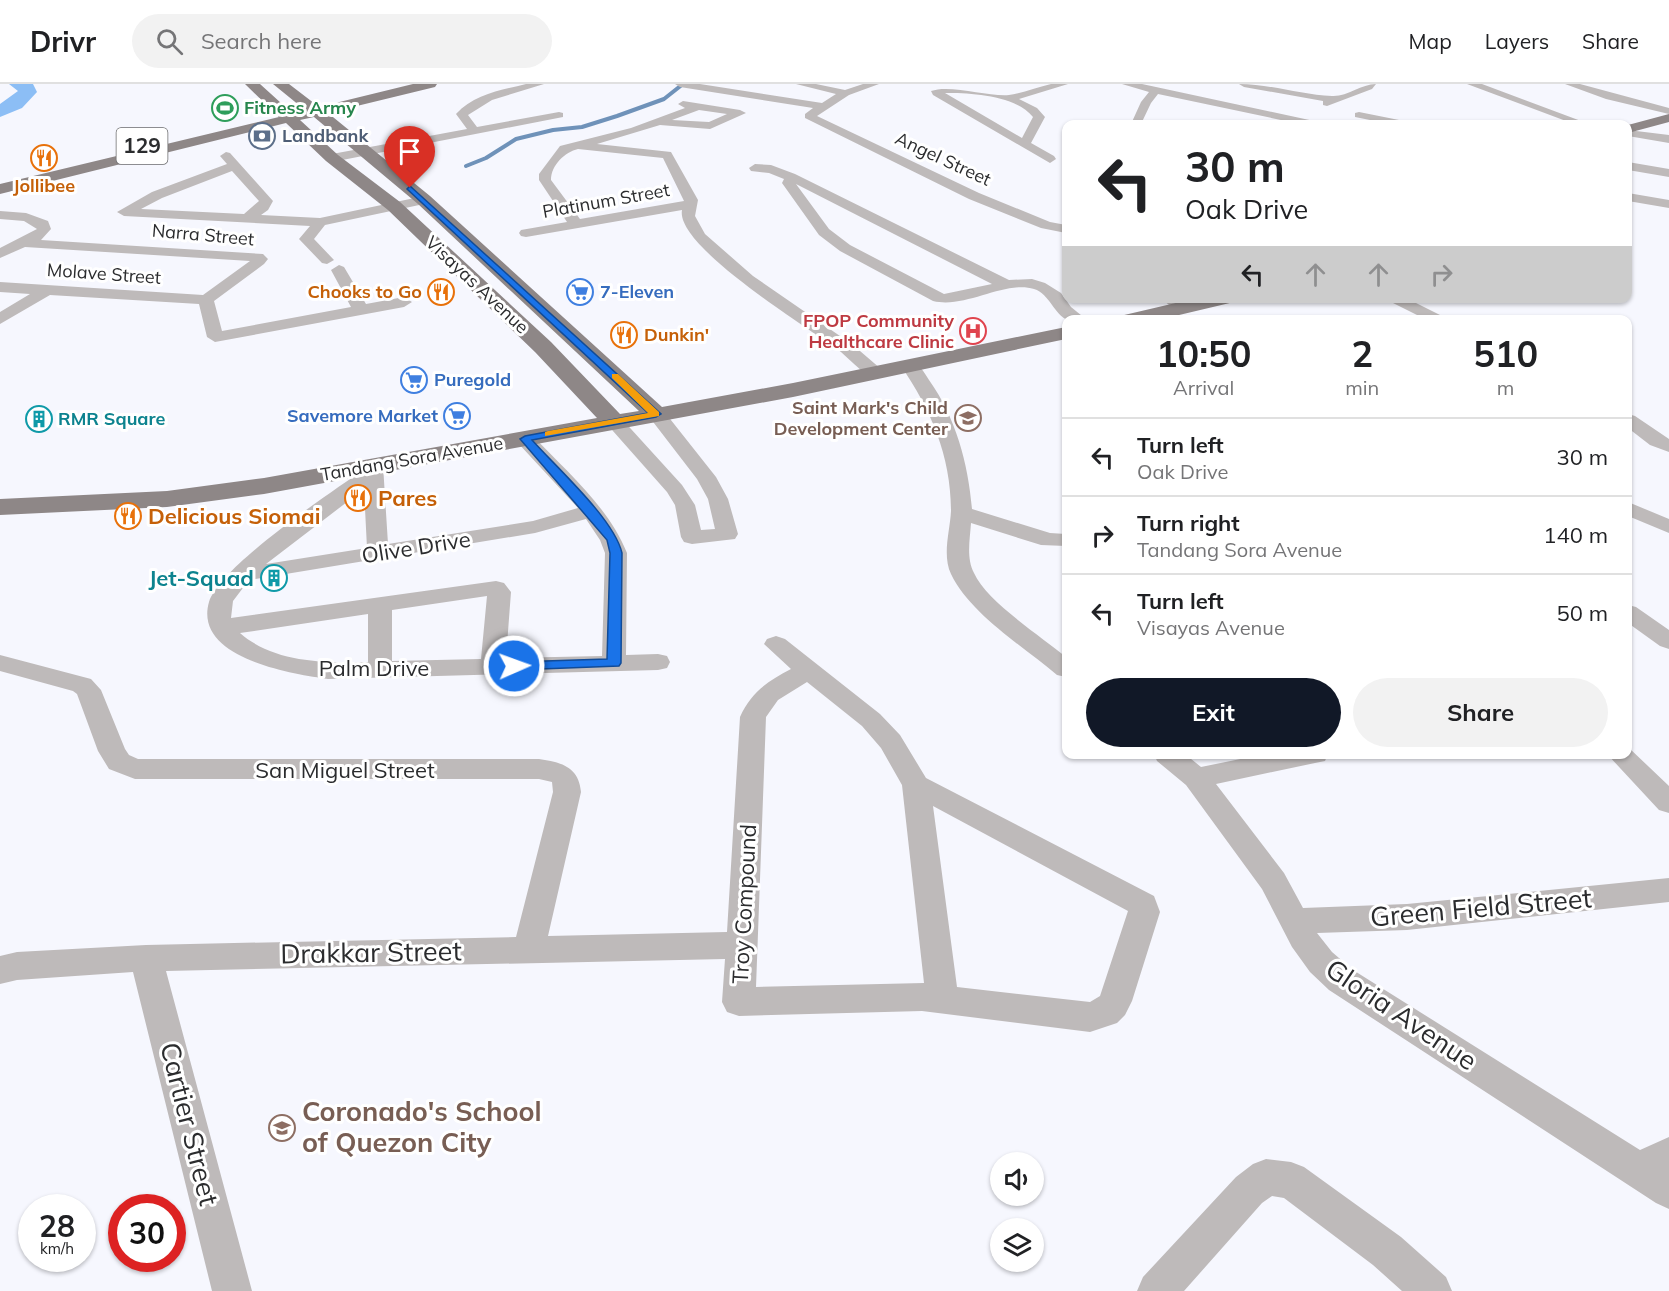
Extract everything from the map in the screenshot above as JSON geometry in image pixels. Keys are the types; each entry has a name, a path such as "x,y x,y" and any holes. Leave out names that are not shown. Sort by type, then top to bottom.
{"main road":[{"name":"Visayas Avenue","path":"252,84 332,158 394,206 559,364 614,422"},
{"name":"Visayas Avenue","path":"280,84 424,200 656,414"},
{"name":"129","path":"351,100 405,84"},
{"name":"129","path":"0,189 238,130 269,127 292,120 312,109 430,84"},
{"path":"294,95 317,99 351,100"},
{"path":"334,126 333,120 336,113 351,100"},
{"path":"1632,130 1669,118"},
{"name":"129","path":"0,180 292,120"},
{"path":"488,295 520,288"},
{"path":"1141,315 1175,303"},
{"name":"Tandang Sora Avenue","path":"0,507 167,499 374,469 875,373 1062,334"}],"street":[{"path":"474,131 462,114 470,106 486,98 539,84"},
{"path":"680,84 825,107 844,93 874,84"},
{"path":"801,84 844,93"},
{"path":"1010,98 1063,84"},
{"path":"1127,84 1296,120"},
{"path":"1244,84 1331,102 1371,84"},
{"path":"1472,84 1572,120"},
{"path":"1570,84 1618,99 1669,111"},
{"path":"1024,144 1039,117 1038,114 1010,98 952,90 936,92 1024,144 1050,159"},
{"path":"1138,120 1146,102 1155,91"},
{"path":"657,122 711,126 740,113 676,103"},
{"path":"576,224 545,180 545,174 558,154 574,145 657,122 699,106"},
{"name":"Angel Street","path":"825,107 810,116 974,196 1046,225 1062,228"},
{"path":"1251,120 1257,111"},
{"path":"332,158 559,115"},
{"path":"1359,115 1384,120"},
{"path":"1632,132 1669,139"},
{"path":"574,145 667,155 691,204 688,216 699,236 722,258 847,349 875,373"},
{"path":"247,218 263,207 266,201 230,161 124,212 320,222 424,200"},
{"path":"1632,167 1669,173"},
{"path":"755,168 771,169 791,177 1006,285"},
{"path":"791,177 788,183 824,232 845,248 944,300 1006,285 1032,284 1040,286 1055,296 1066,315"},
{"path":"1632,197 1669,204"},
{"name":"Platinum Street","path":"526,233 691,204"},
{"path":"0,215 26,217 43,224 44,229 39,235 0,254"},
{"path":"320,222 306,239 333,265 361,310"},
{"name":"Narra Street","path":"24,243 253,256 261,259 206,300"},
{"name":"Molave Street","path":"0,287 206,300"},
{"path":"0,320 47,290"},
{"path":"206,300 215,337 404,302"},
{"path":"1403,303 1430,315"},
{"path":"910,366 941,411 953,450 962,513 958,555 963,575 979,597 1062,666"},
{"path":"614,422 675,489 685,506 692,537 727,534 718,500 706,477 656,414"},
{"path":"1632,423 1657,441 1669,446"},
{"path":"525,439 613,540 616,553 614,663"},
{"path":"374,469 378,553"},
{"path":"374,469 240,575 222,599 218,614 222,628 496,588 499,592 493,667"},
{"path":"1632,510 1669,527"},
{"name":"Olive Drive","path":"240,575 535,527 590,511"},
{"path":"962,513 1049,540 1062,540"},
{"path":"380,604 380,670"},
{"path":"1632,615 1669,641"},
{"name":"Palm Drive","path":"222,628 238,644 255,654 292,665 328,671 658,662"},
{"path":"776,644 871,720 891,742 916,784 942,998"},
{"name":"San Miguel Street","path":"0,663 82,685 88,690 111,751 119,762 135,769 539,770 554,771 562,775 567,781 567,792 529,950"},
{"name":"Troy Compound","path":"809,670 774,689 761,699 753,717 739,1002 942,998 1090,1017 1102,1016 1110,1010 1144,912 1143,905 916,784"},
{"name":"Gloria Avenue","path":"1173,759 1196,778 1273,881 1292,921 1321,962 1341,980 1659,1172"},
{"path":"1196,778 1290,759"},
{"path":"1625,759 1669,802"},
{"name":"Green Field Street","path":"1292,921 1407,917 1669,890"},
{"name":"Drakkar Street","path":"0,970 17,966 146,957 742,945"},
{"name":"Cartier Street","path":"146,957 232,1291"},
{"path":"1157,1291 1249,1190 1266,1177 1292,1180 1387,1251 1432,1291"}],"waterway":[{"path":"0,111 15,104 28,92 27,88 18,84"},
{"path":"466,166 486,158 516,139 553,130 582,127 617,116 664,99 683,84"}],"slow traffic":[{"path":"548,434 656,414 615,376"}],"place":[{"name":"Fitness Army","path":"225,108"},
{"name":"Landbank","path":"262,136"},
{"name":"Jollibee","path":"44,158"},
{"name":"Chooks to Go","path":"441,292"},
{"name":"7-Eleven","path":"580,292"},
{"name":"FPOP Community Healthcare Clinic","path":"973,331"},
{"name":"Dunkin'","path":"624,335"},
{"name":"Puregold","path":"414,380"},
{"name":"Savemore Market","path":"457,416"},
{"name":"Saint Mark's Child Development Center","path":"968,418"},
{"name":"RMR Square","path":"39,419"},
{"name":"Pares","path":"358,498"},
{"name":"Delicious Siomai","path":"128,516"},
{"name":"Jet-Squad","path":"274,578"},
{"name":"Coronado's School of Quezon City","path":"282,1128"}],"route":[{"path":"410,188 656,414 525,439 606,529 613,540 616,553 614,663 514,666"}]}
